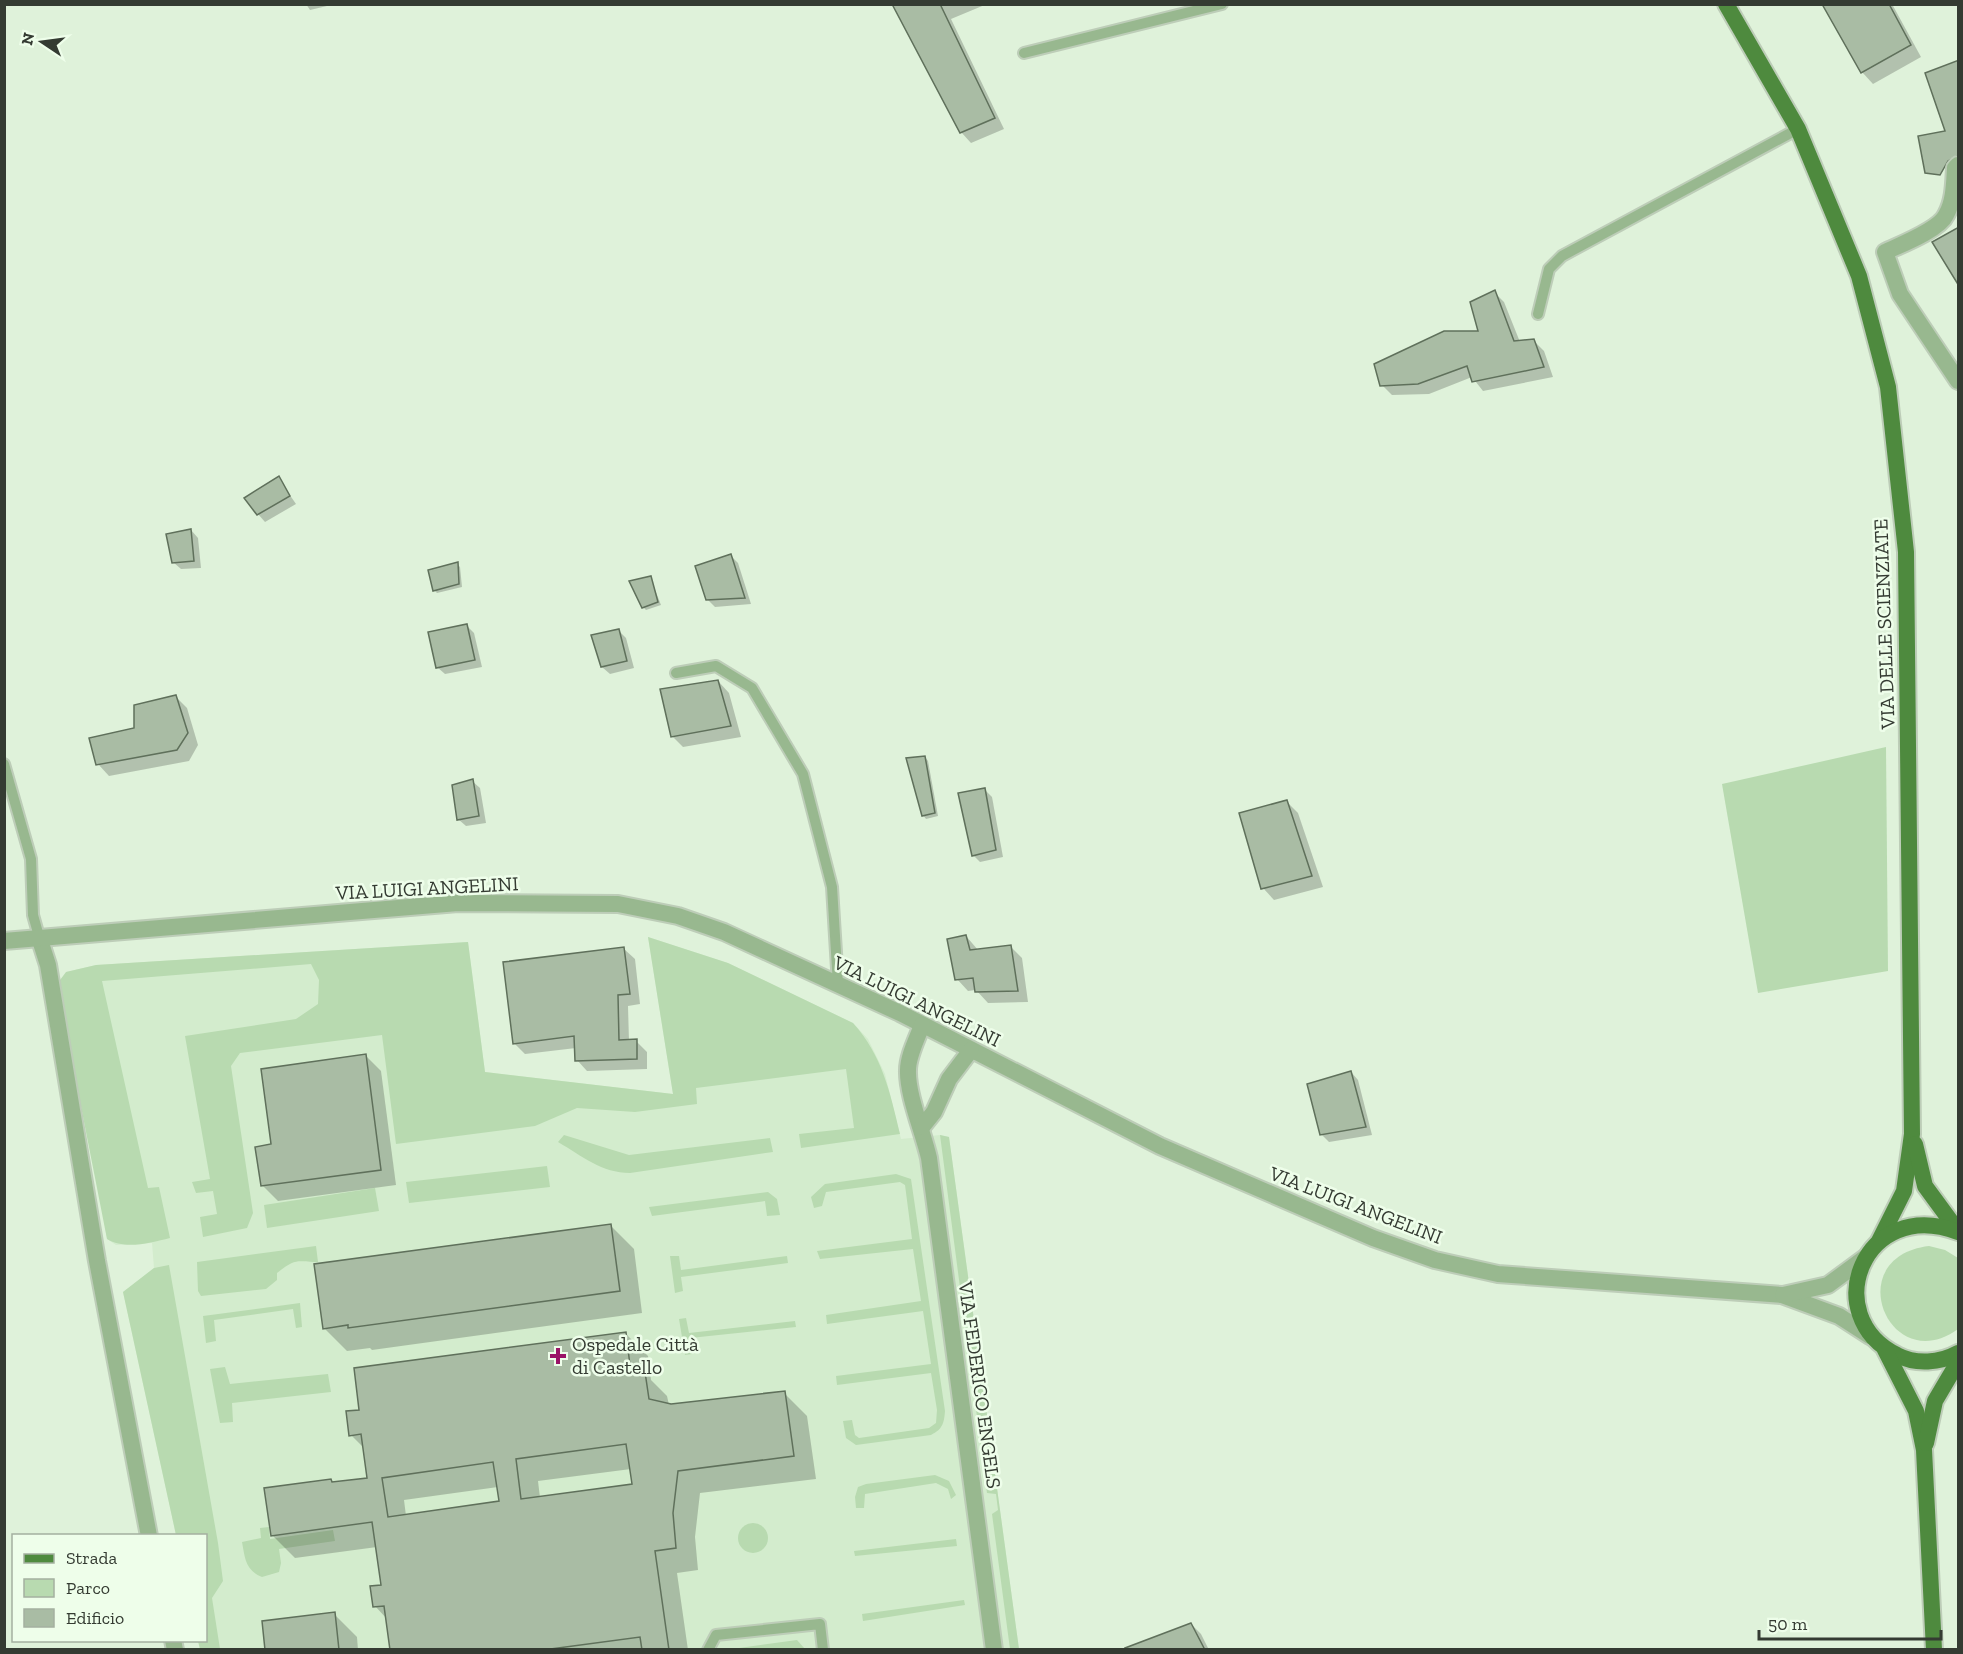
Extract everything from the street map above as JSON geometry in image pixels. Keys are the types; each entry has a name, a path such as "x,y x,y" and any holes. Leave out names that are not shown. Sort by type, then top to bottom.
{"main road":[{"name":"VIA DELLE SCIENZIATE","path":"1726,4 1798,129 1859,276 1888,387 1906,552 1912,1134 1904,1191 1879,1241"},
{"name":"VIA DELLE SCIENZIATE","path":"1912,1134 1925,1186 1959,1232"},
{"path":"1959,1232 1940,1225 1918,1224 1897,1230 1879,1241 1866,1257 1858,1276 1856,1297 1861,1317 1870,1336 1885,1350 1905,1359 1926,1362 1948,1359 1959,1353"},
{"path":"1885,1350 1916,1411 1924,1450 1934,1650"},
{"path":"1924,1450 1935,1401 1959,1362"}],"street":[{"path":"1959,165 1955,168 1952,198 1946,218 1922,234 1885,252 1900,294 1959,381"},
{"name":"VIA LUIGI ANGELINI","path":"4,941 40,940 458,903 618,904 678,916 724,932 922,1025 1160,1146 1373,1238 1435,1260 1498,1274 1782,1295 1839,1316 1870,1336"},
{"path":"40,940 48,965 96,1262 148,1534"},
{"name":"VIA FEDERICO ENGELS","path":"922,1025 908,1069 910,1094 922,1127 929,1158 994,1650"},
{"path":"922,1127 934,1112 949,1079 971,1050"},
{"name":"VIA LUIGI ANGELINI","path":"1782,1295 1828,1285 1866,1257"}],"lane":[{"path":"1024,53 1222,4"},
{"path":"1538,314 1549,269 1562,256 1798,129"},
{"path":"676,674 716,666 752,688 803,774 832,887 838,985"},
{"path":"4,764 31,859 33,915 40,940"},
{"path":"708,1650 716,1635 820,1624 823,1650"}],"shaded area":[{"name":"Ospedale Città di Castello","path":"648,937 728,963 853,1023 868,1039 885,1074 901,1139 940,1135 949,1137 1019,1649 200,1649 198,1642 207,1642 207,1534 176,1534 123,1292 154,1268 152,1243 116,1245 107,1239 66,972 96,965 468,942 485,1072 673,1094"}],"green space":[{"path":"1886,747 1888,971 1758,993 1722,784"},
{"path":"648,937 728,963 853,1023 871,1048 884,1075 900,1134 801,1148 799,1134 854,1128 846,1069 696,1088 697,1104 635,1112 577,1108 535,1126 396,1144 382,1035 240,1053 231,1066 253,1213 247,1228 203,1237 200,1217 217,1214 213,1191 196,1193 192,1182 210,1179 185,1036 296,1019 318,1004 319,980 311,964 102,981 148,1188 159,1187 170,1238 130,1245 107,1239 57,984 66,972 96,965 468,942 485,1072 673,1094"},
{"path":"564,1135 629,1155 770,1138 773,1152 630,1173 610,1170 592,1163 558,1142"},
{"path":"940,1135 949,1137 1019,1649 1010,1649 992,1514 998,1510 996,1494 987,1493"},
{"path":"547,1166 550,1187 409,1203 406,1182"},
{"path":"896,1174 911,1179 945,1411 944,1419 940,1428 931,1435 856,1445 846,1438 843,1421 852,1420 855,1435 859,1438 929,1428 936,1423 937,1410 931,1373 837,1385 836,1376 931,1364 923,1311 827,1324 826,1315 921,1301 913,1249 820,1259 817,1251 912,1239 905,1185 900,1182 826,1192 822,1206 814,1208 811,1197 825,1184"},
{"path":"375,1188 379,1211 267,1228 264,1205"},
{"path":"768,1192 777,1199 780,1215 767,1216 765,1201 652,1216 649,1207"},
{"path":"316,1246 318,1262 297,1262 289,1265 277,1273 277,1280 266,1289 201,1296 198,1291 197,1262"},
{"path":"1929,1246 1945,1250 1958,1258 1958,1329 1933,1340 1912,1339 1895,1328 1884,1310 1880,1290 1886,1271 1902,1255"},
{"path":"670,1256 679,1256 681,1270 787,1256 788,1263 681,1277 683,1291 675,1293"},
{"path":"169,1265 218,1543 223,1581 212,1598 220,1649 200,1649 198,1642 207,1642 207,1534 176,1534 123,1292 154,1268"},
{"path":"300,1303 302,1327 296,1328 293,1309 214,1320 216,1341 206,1343 203,1316"},
{"path":"686,1318 689,1333 795,1321 796,1327 690,1338 692,1354 685,1355 679,1319"},
{"path":"225,1367 230,1384 328,1374 331,1392 232,1403 233,1422 220,1423 210,1369"},
{"path":"935,1475 949,1481 956,1495 951,1499 948,1489 936,1483 865,1494 864,1508 856,1508 855,1497 858,1487"},
{"path":"753,1523 764,1527 768,1538 764,1549 753,1553 742,1549 738,1538 742,1527"},
{"path":"269,1527 270,1539 333,1530 335,1541 279,1549 281,1563 279,1572 262,1577 249,1567 242,1542 261,1538 260,1528"},
{"path":"956,1539 957,1546 855,1556 854,1551"},
{"path":"964,1600 965,1605 863,1621 862,1614"},
{"path":"797,1640 805,1649 732,1649"}],"building":[{"path":"892,4 940,4 995,118 960,133"},
{"path":"1822,4 1889,4 1911,45 1861,73"},
{"path":"1959,60 1959,155 1948,161 1940,175 1925,173 1918,136 1945,131 1925,73"},
{"path":"1959,227 1959,286 1932,242"},
{"path":"1495,290 1514,341 1534,339 1544,367 1472,382 1467,366 1418,384 1380,386 1374,364 1444,331 1478,331 1470,302"},
{"path":"279,476 290,496 257,515 244,498"},
{"path":"191,529 194,561 172,563 166,534"},
{"path":"731,554 745,598 706,600 695,566"},
{"path":"458,562 459,584 433,591 428,570"},
{"path":"651,576 658,602 642,608 629,581"},
{"path":"467,624 475,660 436,668 428,632"},
{"path":"619,629 627,661 601,667 591,635"},
{"path":"718,680 731,726 671,737 660,689"},
{"path":"176,695 188,733 177,750 96,765 89,738 134,728 134,705"},
{"path":"925,756 935,813 922,816 906,758"},
{"path":"473,779 479,816 457,820 452,785"},
{"path":"985,788 996,850 972,856 958,793"},
{"path":"1287,800 1312,876 1261,889 1239,813"},
{"path":"966,935 970,950 1011,945 1018,991 975,992 973,978 955,980 947,939"},
{"path":"624,947 630,994 618,995 619,1040 637,1039 637,1059 575,1061 574,1036 513,1044 503,962"},
{"path":"366,1054 381,1170 261,1186 255,1147 271,1144 261,1069"},
{"path":"1351,1071 1366,1127 1320,1135 1307,1084"},
{"path":"611,1224 620,1291 348,1328 348,1325 323,1329 314,1264"},
{"path":"626,1332 631,1374 645,1372 649,1399 671,1404 785,1391 794,1456 678,1471 673,1513 676,1548 655,1551 669,1650 642,1650 640,1637 543,1650 390,1650 384,1606 373,1607 370,1586 381,1585 372,1522 271,1536 264,1488 331,1479 332,1482 367,1478 361,1434 349,1436 346,1411 359,1410 354,1368","holes":["626,1444 632,1484 521,1499 516,1459","493,1462 499,1501 388,1517 382,1478"]},
{"path":"335,1612 339,1650 265,1650 262,1621"},
{"path":"1191,1623 1205,1650 1126,1650 1125,1648"}],"place":[{"name":"Ospedale Città di Castello","path":"558,1356"}]}
